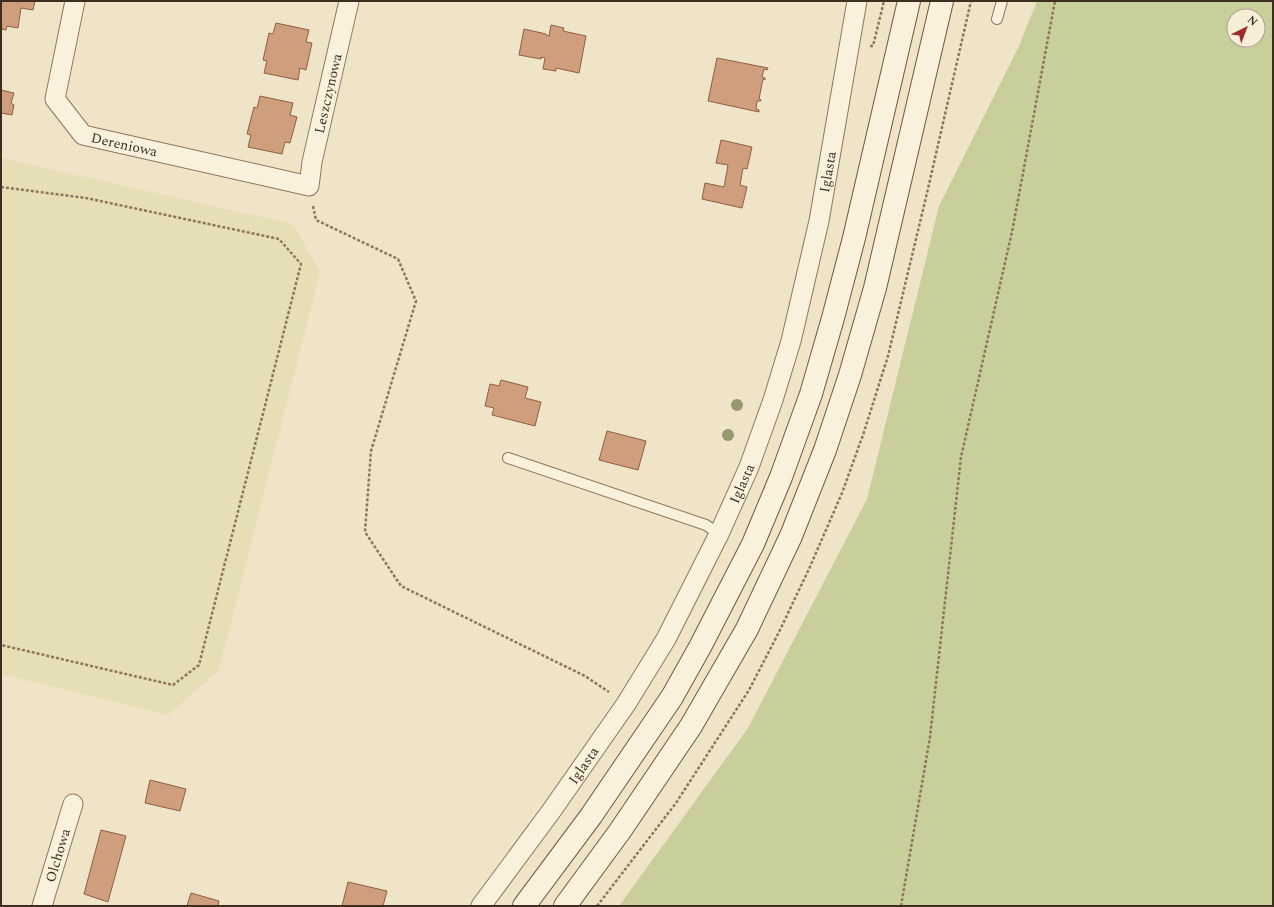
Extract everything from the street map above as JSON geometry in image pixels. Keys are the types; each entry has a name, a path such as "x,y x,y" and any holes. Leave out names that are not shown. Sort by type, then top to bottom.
{"main road":[{"path":"524,906 591,816 672,697 704,641 753,544 781,477 811,394 833,318 854,238 909,1"},
{"path":"565,906 620,831 692,726 746,629 791,536 825,450 848,383 873,296 942,1"}],"street":[{"name":"Dereniowa","path":"76,1 55,98 83,135 309,186"},
{"name":"Leszczynowa","path":"309,186 312,162 349,1"},
{"name":"Iglasta","path":"480,906 552,810 626,704 666,639 719,534 749,466 773,400 792,341 819,221 857,1"},
{"name":"Olchowa","path":"42,906 73,804"}],"lane":[{"path":"998,20 1002,1"},
{"path":"508,458 706,525 719,534"}],"path":[{"path":"850,43 874,46 884,1"},
{"path":"901,906 930,737 961,457 1012,232 1055,1"},
{"path":"309,186 316,220 398,259 416,302 371,451 365,532 401,586 585,676 626,704"},
{"path":"1,187 86,198 280,239 301,264 199,665 173,685 1,645"}],"shaded area":[{"path":"1,158 293,224 320,272 219,670 168,715 1,674"}],"green space":[{"path":"1037,1 1273,1 1273,906 619,906 748,728 867,499 939,206 1019,46"}],"building":[{"path":"1,1 35,1 33,10 21,8 18,28 7,26 6,30 1,29"},
{"path":"276,23 309,30 306,42 312,43 306,70 300,68 298,80 264,73 267,61 263,60 269,33 273,34"},
{"path":"551,25 564,28 563,31 586,36 579,73 556,68 556,71 543,69 545,58 541,57 541,59 519,55 524,29 549,36"},
{"path":"717,58 768,68 767,70 764,69 762,77 765,78 765,80 763,79 759,99 761,101 757,101 756,109 759,110 759,112 708,101"},
{"path":"1,90 14,93 11,103 14,105 12,115 1,113"},
{"path":"260,96 293,103 290,115 297,117 290,143 285,142 282,154 248,147 251,135 247,134 254,107 257,108"},
{"path":"721,140 752,147 747,169 743,168 740,185 747,187 742,208 702,199 705,183 724,187 728,165 716,163"},
{"path":"501,380 528,387 525,398 541,402 535,426 492,415 494,408 485,406 490,384 499,386"},
{"path":"607,431 646,441 638,470 599,460"},
{"path":"150,780 186,789 180,811 145,803"},
{"path":"101,830 126,836 108,902 84,894"},
{"path":"348,882 387,891 383,906 342,906"},
{"path":"191,893 219,901 218,906 187,906"}]}
